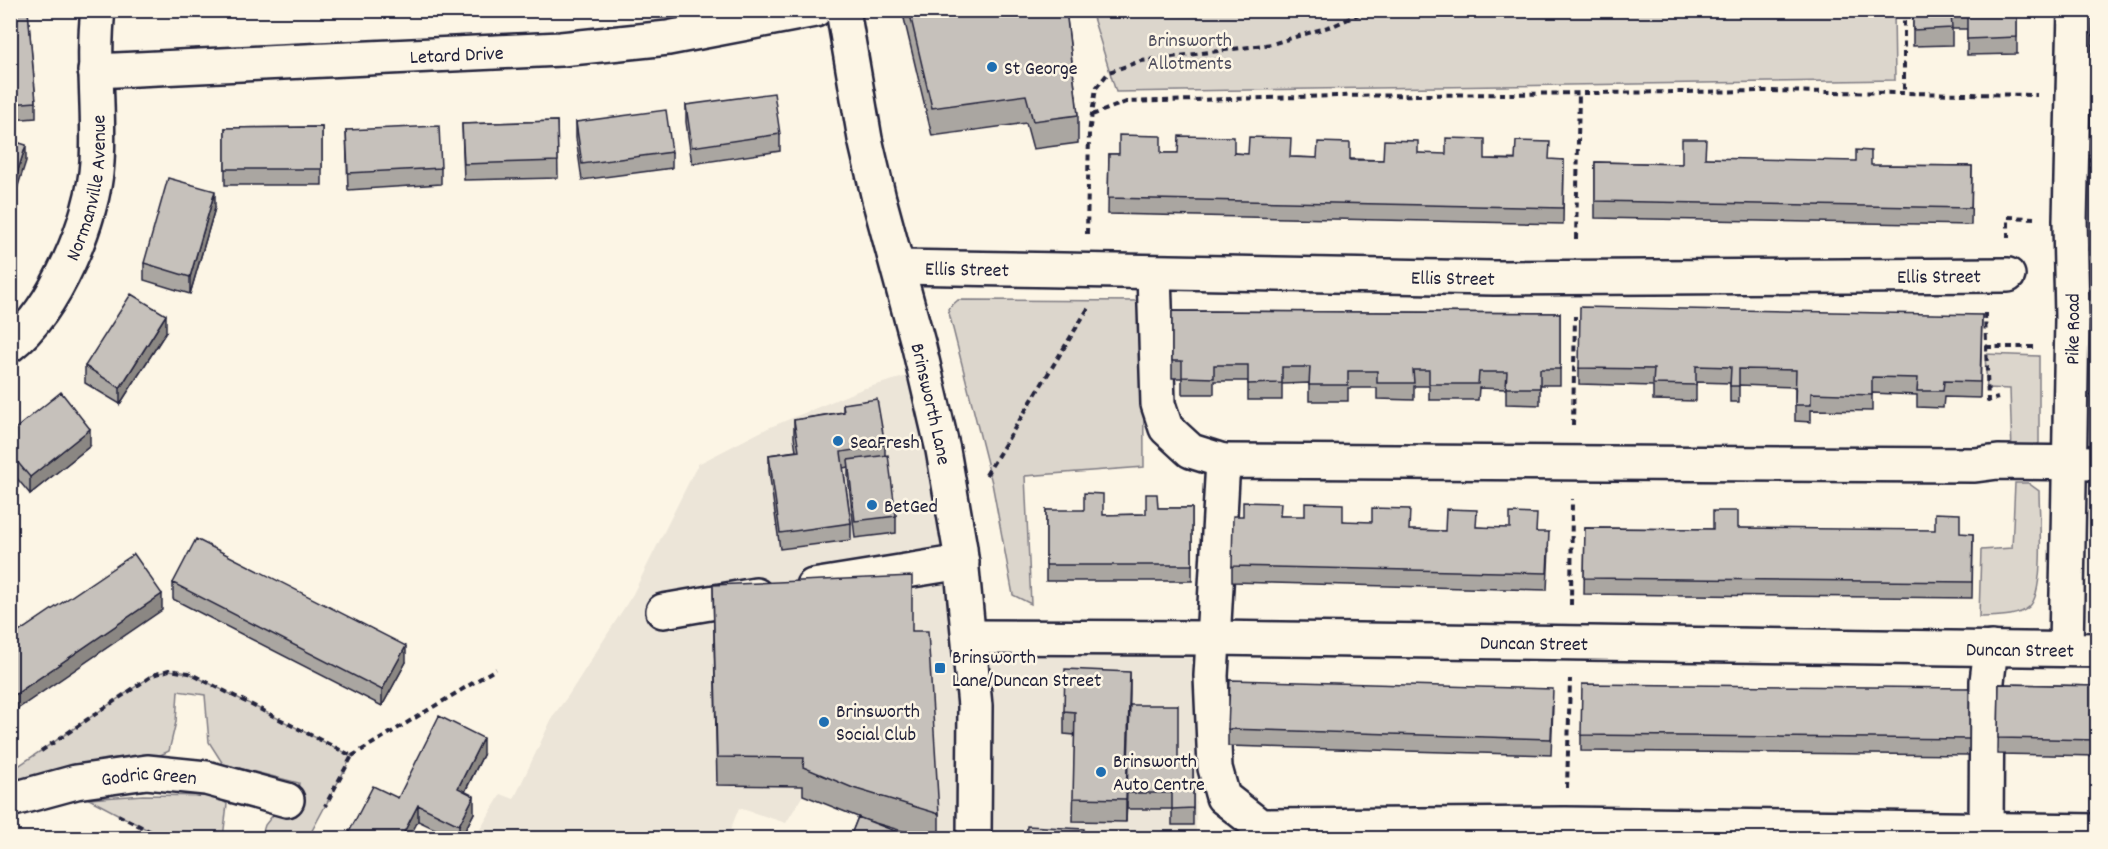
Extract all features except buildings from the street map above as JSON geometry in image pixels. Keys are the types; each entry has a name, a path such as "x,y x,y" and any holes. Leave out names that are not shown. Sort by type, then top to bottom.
{"street":[{"name":"Normanville Avenue","path":"10,345 21,337 49,301 80,234 91,197 97,164 95,71 98,10"},
{"name":"Letard Drive","path":"95,71 561,50 668,38 815,10"},
{"name":"Brinsworth Lane","path":"843,10 865,139 941,439 956,524 970,636 975,706 974,838"},
{"name":"Pike Road","path":"2075,10 2085,95 2070,220 2072,333 2084,463 2082,650"},
{"name":"Ellis Street","path":"898,267 1517,278 1996,276"},
{"path":"1154,273 1158,404 1166,428 1191,451 1223,461 1975,465 1998,462 2084,463"},
{"path":"2072,333 2088,297 2097,292"},
{"path":"1223,461 1211,676 1215,768 1224,797 1260,826 1566,824 2097,831"},
{"path":"663,611 962,562"},
{"name":"Duncan Street","path":"970,636 2082,650"},
{"path":"1986,830 1987,681 1991,648"},
{"name":"Godric Green","path":"10,800 76,782 147,772 206,778 287,800"}],"path":[{"path":"956,524 1098,271 1089,133 1096,88 1108,72 1141,61 1272,44 1335,25 1368,10"},
{"path":"1904,10 1904,93"},
{"path":"1092,115 1126,102 1301,97 1764,91 2085,95"},
{"path":"1998,398 1988,401 1986,347 1996,276 2008,217 2070,220"},
{"path":"1986,347 2072,333"},
{"path":"322,812 352,756 496,669"},
{"path":"39,752 153,675 169,670 189,673 352,756"},
{"path":"308,838 317,821"}],"shaded area":[{"path":"925,371 970,636 1195,637 1196,837 926,838 853,816 803,795 786,823 739,808 727,838 475,838 501,794 514,799 553,716 633,594 698,464 768,428 862,389"}],"green space":[{"name":"Brinsworth Allotments","path":"1091,11 1894,11 1895,80 1116,92"},
{"path":"958,300 1143,301 1144,467 1025,476 1031,604 1013,595 992,483 948,309"},
{"path":"1985,354 2039,356 2039,443 2031,451 2012,453 2010,389 1987,388"},
{"path":"2015,483 2028,483 2039,491 2040,570 2038,586 2034,599 2024,611 2005,616 1979,617 1981,550 2012,548"},
{"path":"169,670 189,673 352,756 308,838 261,838 265,825 273,815 295,814 299,783 223,764 209,742 205,695 178,691 176,722 169,751 152,759 116,758 72,765 11,782 11,771 153,675"},
{"path":"143,795 215,796 227,804 223,838 163,838 89,799"}],"place":[{"name":"St George","path":"992,67"},
{"name":"SeaFresh","path":"838,441"},
{"name":"BetGed","path":"872,505"},
{"name":"Brinsworth Lane/Duncan Street","path":"940,668"},
{"name":"Brinsworth Social Club","path":"824,722"},
{"name":"Brinsworth Auto Centre","path":"1101,772"}]}
